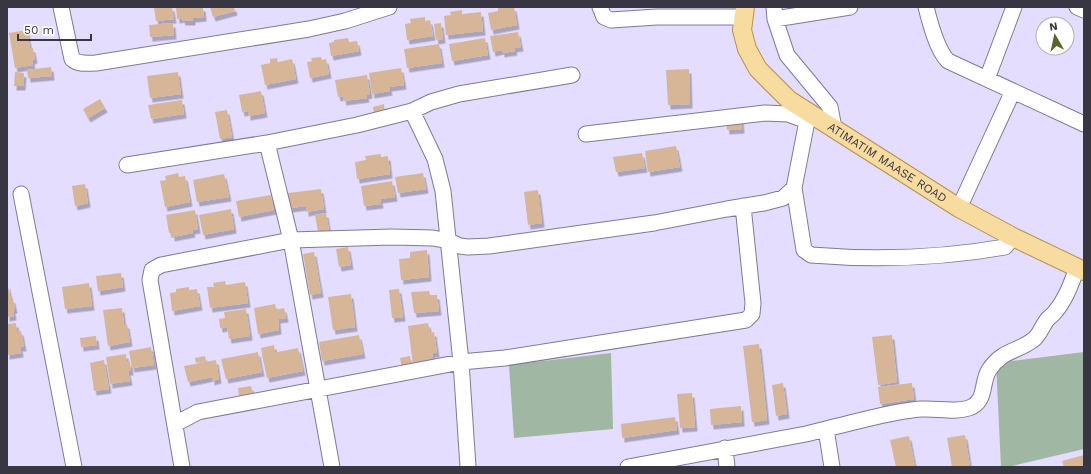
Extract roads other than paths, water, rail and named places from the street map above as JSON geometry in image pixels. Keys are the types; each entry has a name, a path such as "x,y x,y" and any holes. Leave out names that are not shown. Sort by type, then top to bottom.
{"main road":[{"name":"ATIMATIM MAASE ROAD","path":"744,12 742,30 747,49 758,69 806,115 834,128 959,208 1080,270"}],"street":[{"path":"61,7 72,59 75,62 81,63 96,63 309,29 345,21 389,7"},
{"path":"600,7 604,17 611,20 744,12"},
{"path":"834,128 830,107 787,55 775,13 850,7"},
{"path":"926,7 940,48 944,57 948,61 1084,124"},
{"path":"987,79 1014,7"},
{"path":"1077,7 1084,10"},
{"path":"127,165 267,143 357,125 412,111 431,102 459,94 572,75"},
{"path":"959,208 1014,91"},
{"path":"412,111 435,159 443,191 462,362 468,467"},
{"path":"586,134 766,113 806,115 794,188 804,250 811,256 895,258 981,251 1005,247 1013,237"},
{"path":"267,143 291,240 332,467"},
{"path":"182,467 150,280 152,270 160,264 291,240 392,237 433,238 449,241 460,246 489,246 654,223 764,203 783,198 794,188"},
{"path":"22,194 74,467"},
{"path":"175,424 198,412 462,362 505,358 746,320 752,314 753,303 743,206"},
{"path":"628,467 806,434 921,409 957,411 971,408 979,401 984,390 985,377 989,369 1006,353 1019,349 1035,339 1047,320 1055,312 1068,293 1080,270"},
{"path":"171,400 198,412"},
{"path":"826,429 832,467"},
{"path":"725,448 727,467"}]}
